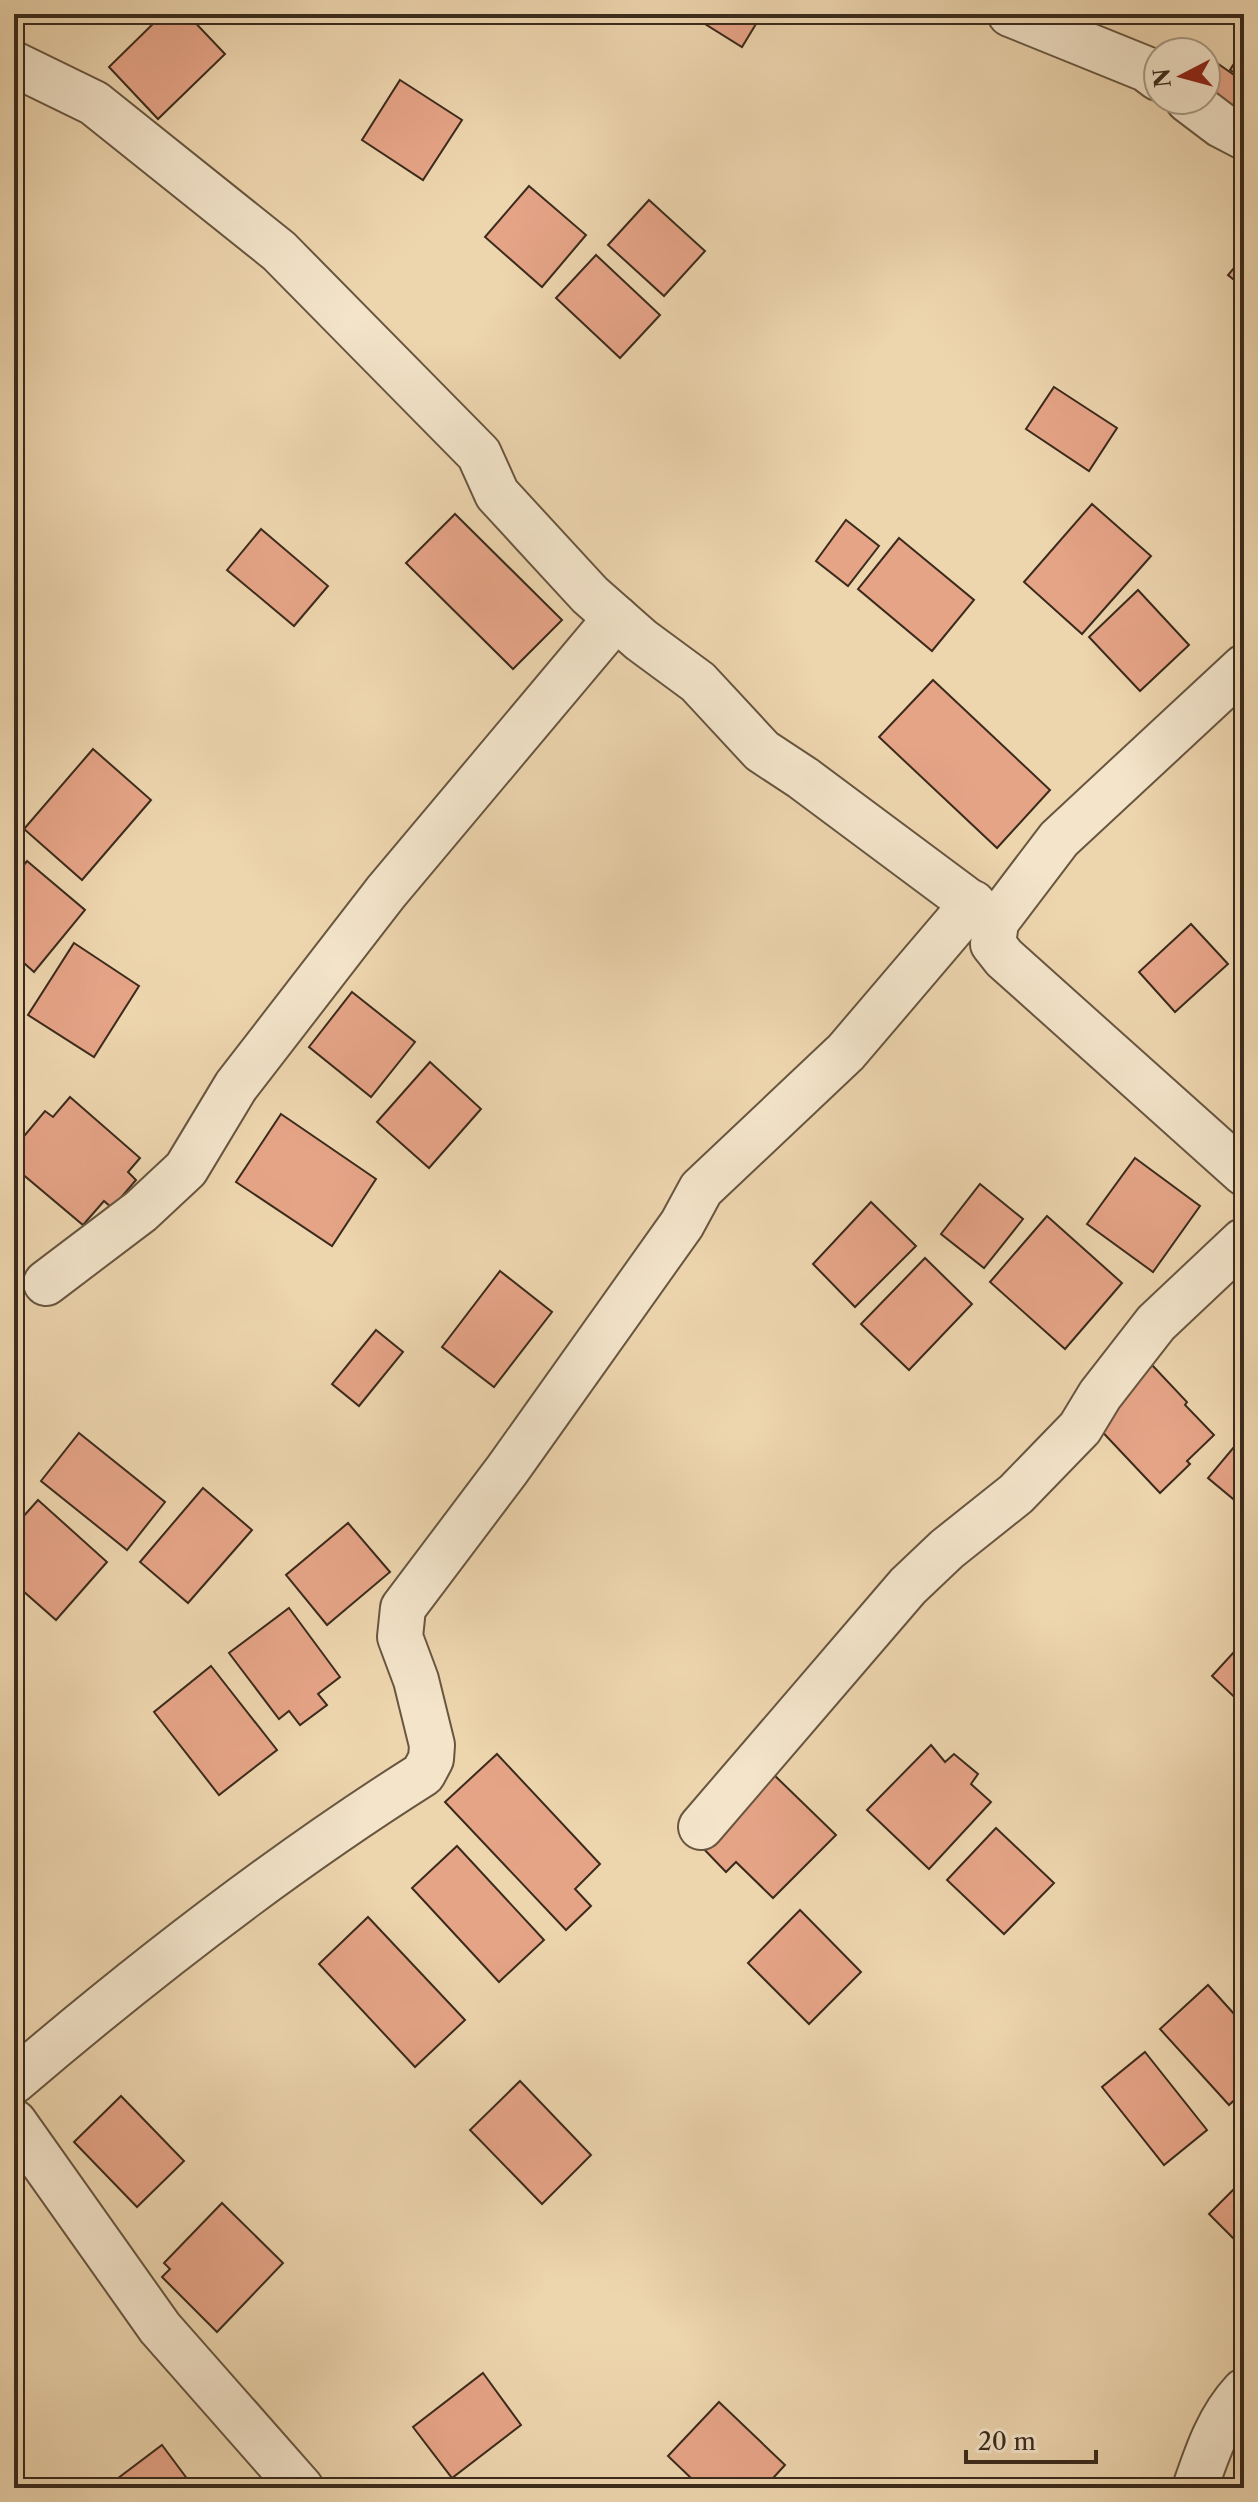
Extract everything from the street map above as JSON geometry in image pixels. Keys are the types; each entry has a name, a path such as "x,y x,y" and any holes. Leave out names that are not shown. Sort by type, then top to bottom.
{"street":[{"path":"1010,14 1142,67"},
{"path":"14,64 94,103 279,251 479,454 497,494 590,595 698,682 762,751 985,912 993,944 1004,958 1244,1173"},
{"path":"1209,116 1244,137"},
{"path":"46,1283 141,1211 186,1169 236,1086 386,892 616,618"},
{"path":"14,2081 253,1888 423,1774 431,1759 432,1745 416,1680 400,1637 403,1608 507,1470 682,1224 701,1189 846,1052 1059,839 1244,667"},
{"path":"1244,1234 1244,1254"},
{"path":"701,1827 908,1586 947,1549 1016,1494 1070,1439 1156,1323 1243,1241"},
{"path":"14,2122 160,2328 301,2488"},
{"path":"1195,2488 1210,2442 1234,2401 1244,2391"}],"building":[{"path":"163,14 187,14 225,54 158,119 109,67"},
{"path":"689,14 762,14 742,47"},
{"path":"1244,48 1244,78 1230,70"},
{"path":"1222,67 1244,82 1244,105 1233,121 1222,112"},
{"path":"400,80 462,120 423,180 362,140"},
{"path":"529,186 586,235 542,287 485,237"},
{"path":"649,200 705,251 664,296 608,245"},
{"path":"596,255 660,315 620,358 556,298"},
{"path":"1244,256 1244,288 1228,275"},
{"path":"1054,387 1117,428 1089,471 1026,429"},
{"path":"1092,504 1151,556 1082,634 1024,582"},
{"path":"455,514 562,620 513,669 406,563"},
{"path":"846,520 879,546 848,586 816,561"},
{"path":"261,529 328,586 294,626 227,570"},
{"path":"899,538 974,600 932,651 858,589"},
{"path":"1138,590 1189,645 1140,691 1089,637"},
{"path":"933,680 1050,790 997,848 879,737"},
{"path":"93,749 151,800 82,880 24,829"},
{"path":"27,861 85,910 34,972 14,954 14,877"},
{"path":"1191,924 1228,964 1175,1012 1139,972"},
{"path":"74,943 139,986 94,1057 28,1015"},
{"path":"352,992 415,1042 371,1097 309,1047"},
{"path":"430,1062 481,1109 429,1168 377,1122"},
{"path":"70,1097 140,1158 128,1172 136,1180 112,1208 104,1201 83,1225 14,1167 14,1148 45,1111 53,1117"},
{"path":"281,1114 376,1179 332,1246 236,1182"},
{"path":"1135,1158 1200,1206 1153,1272 1087,1224"},
{"path":"980,1184 1023,1219 984,1268 941,1234"},
{"path":"871,1202 916,1246 855,1307 813,1264"},
{"path":"1047,1216 1122,1283 1065,1349 990,1282"},
{"path":"925,1258 972,1304 909,1370 861,1324"},
{"path":"500,1271 552,1312 494,1387 442,1347"},
{"path":"376,1330 403,1352 359,1406 332,1384"},
{"path":"1152,1365 1214,1435 1160,1493 1093,1422"},
{"path":"79,1433 165,1502 127,1550 41,1481"},
{"path":"1244,1435 1244,1508 1208,1478"},
{"path":"203,1488 252,1530 188,1603 140,1562"},
{"path":"38,1500 107,1562 56,1620 14,1583 14,1527"},
{"path":"348,1523 390,1572 327,1625 286,1575"},
{"path":"289,1608 340,1677 318,1694 327,1705 300,1725 289,1711 279,1719 229,1653"},
{"path":"1244,1641 1244,1706 1212,1676"},
{"path":"211,1666 277,1750 219,1795 154,1712"},
{"path":"931,1745 945,1762 954,1754 978,1774 971,1784 991,1802 929,1869 867,1810"},
{"path":"497,1754 600,1864 575,1889 591,1906 566,1930 445,1802"},
{"path":"770,1771 836,1835 773,1898 736,1862 726,1872 698,1843"},
{"path":"996,1828 1054,1883 1004,1934 947,1880"},
{"path":"457,1846 544,1940 499,1982 412,1888"},
{"path":"800,1910 861,1972 809,2024 748,1963"},
{"path":"368,1917 465,2020 415,2067 319,1964"},
{"path":"1208,1985 1244,2025 1244,2091 1229,2105 1160,2029"},
{"path":"1145,2052 1207,2130 1164,2165 1102,2087"},
{"path":"520,2081 591,2155 542,2204 470,2130"},
{"path":"121,2096 184,2161 137,2207 74,2142"},
{"path":"1244,2179 1244,2249 1209,2214"},
{"path":"222,2203 283,2263 217,2332 162,2277 170,2269 164,2263"},
{"path":"483,2373 521,2425 452,2478 413,2427"},
{"path":"719,2402 785,2465 764,2488 682,2488 691,2478 668,2456"},
{"path":"162,2445 194,2488 105,2488"}]}
